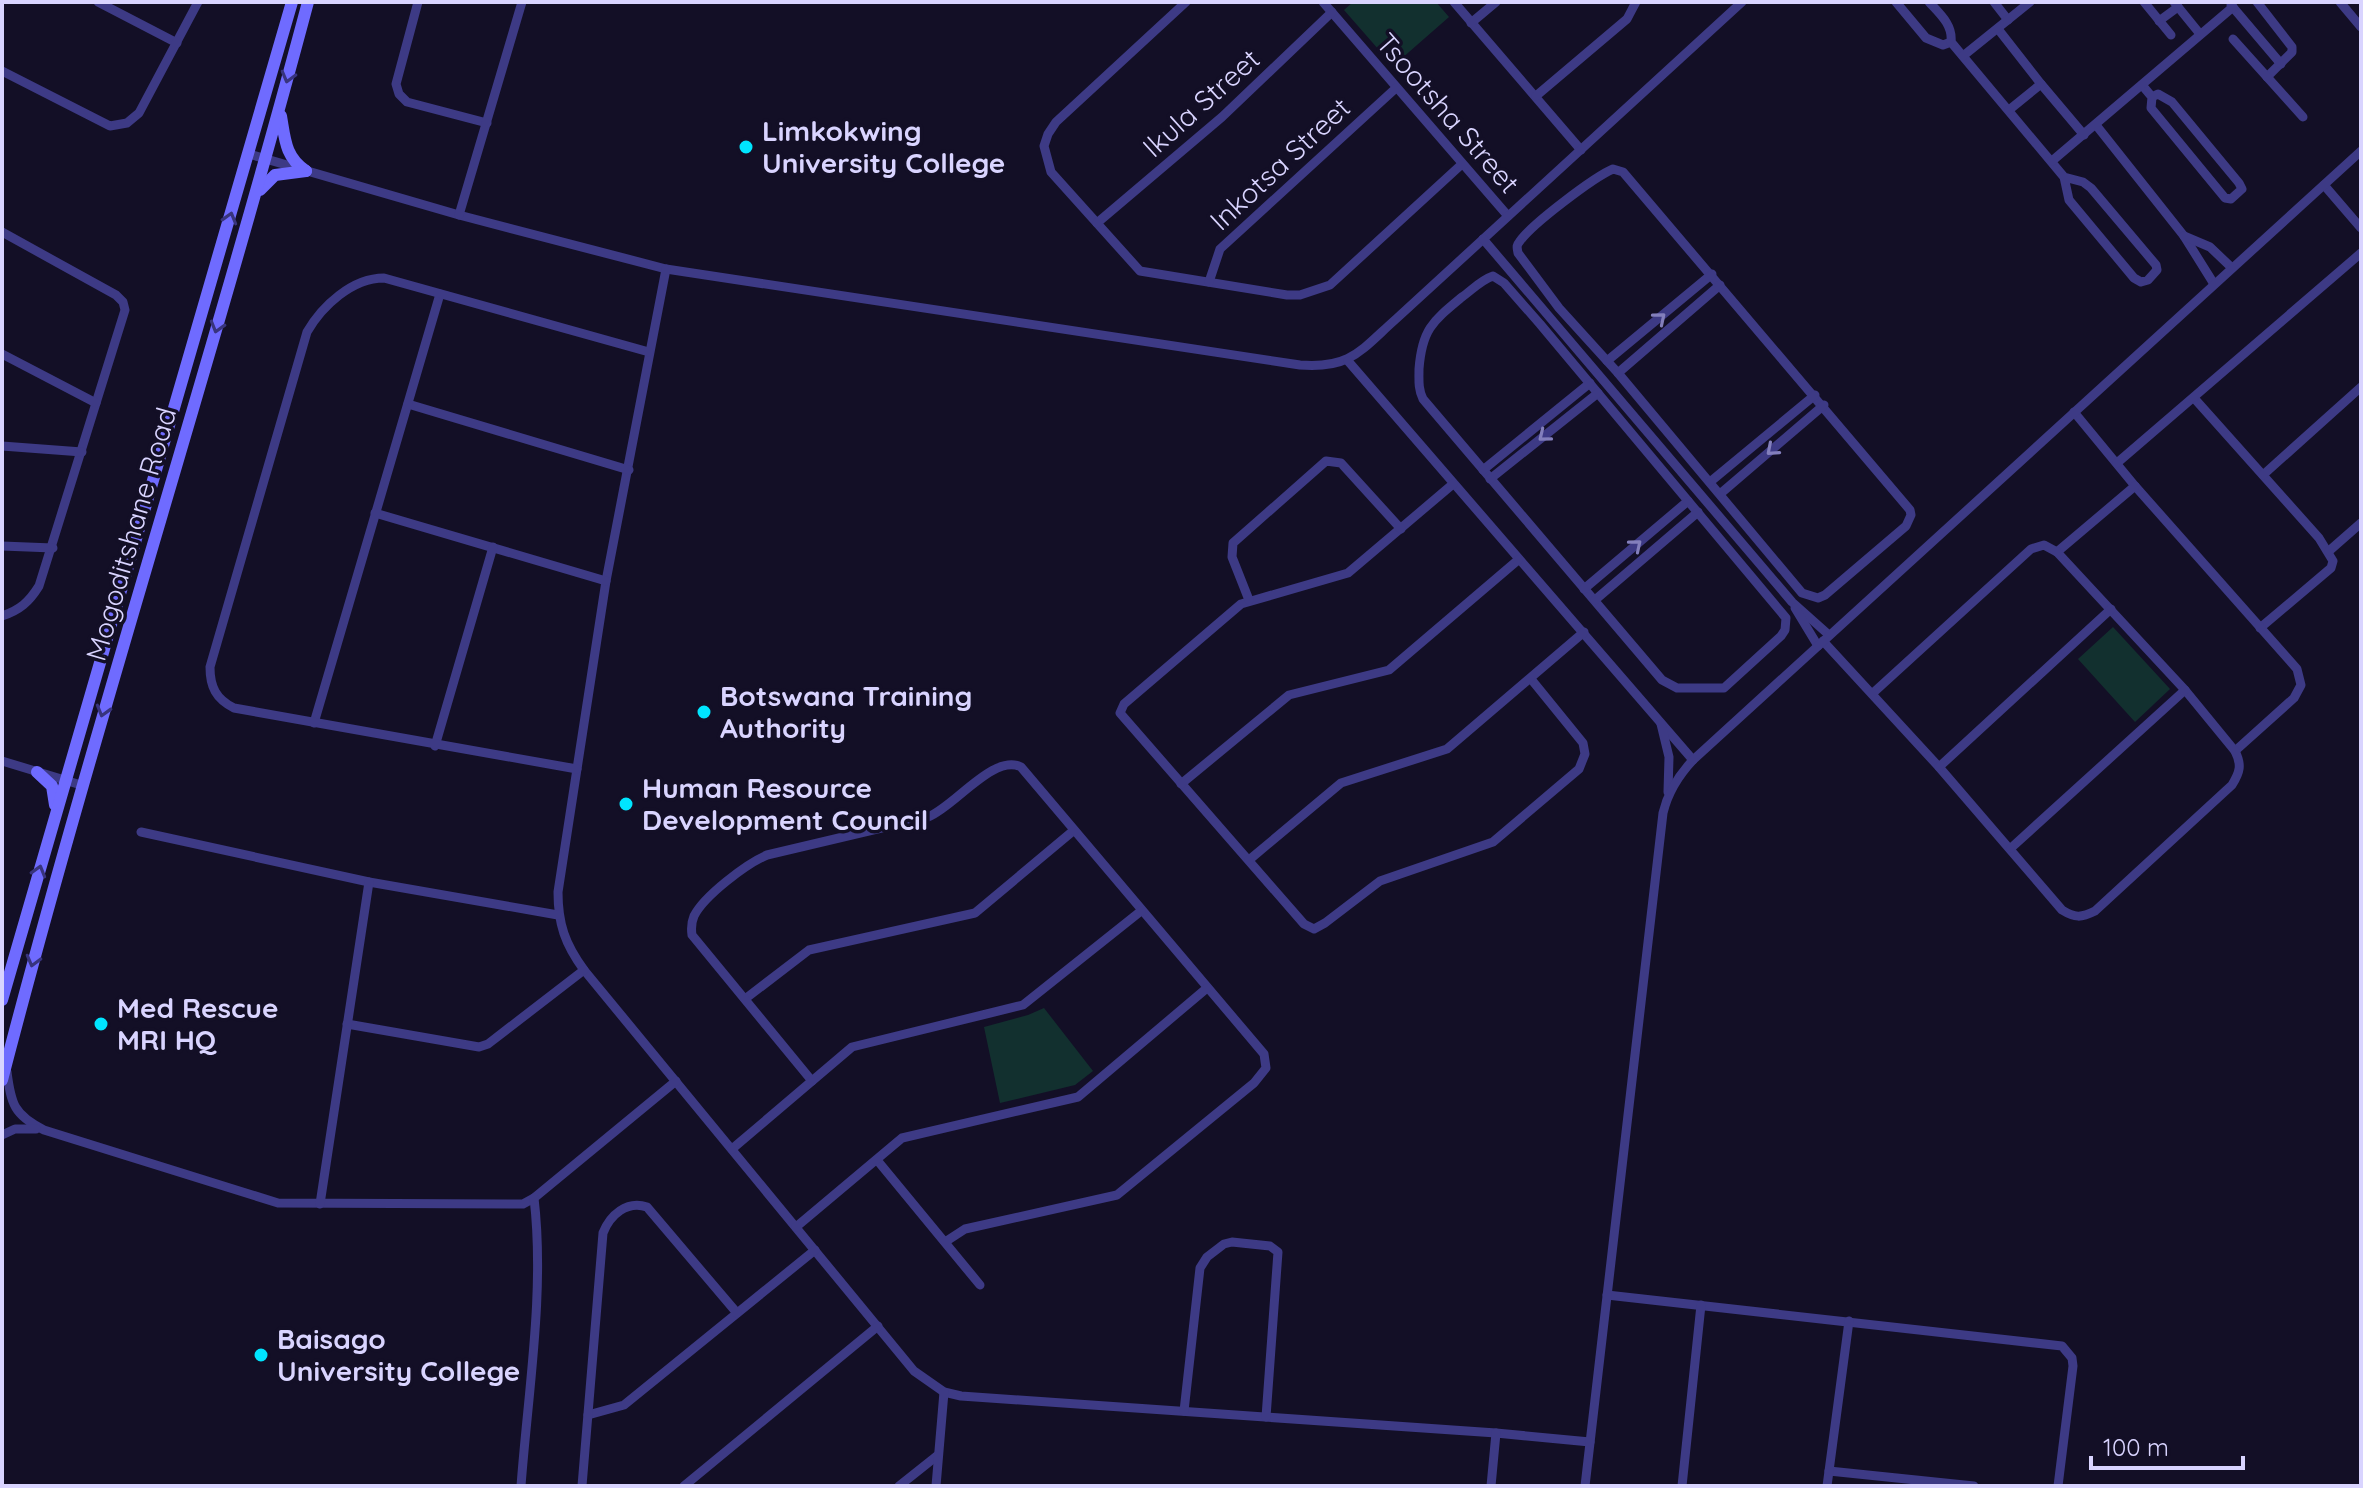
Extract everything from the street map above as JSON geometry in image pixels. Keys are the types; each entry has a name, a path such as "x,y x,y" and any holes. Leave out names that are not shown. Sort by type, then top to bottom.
{"main road":[{"name":"Mogoditshane Road","path":"2,1000 292,2"},
{"name":"Mogoditshane Road","path":"2,1080 81,785 256,196 308,2"},
{"path":"279,109 287,151 295,164 306,171"},
{"path":"256,196 275,175 306,171"},
{"path":"37,772 52,786 55,813"}],"street":[{"path":"98,2 177,43"},
{"path":"2,71 110,126 119,126 139,113 198,2"},
{"path":"418,2 396,84 399,94 407,102 487,123"},
{"path":"459,215 522,2"},
{"path":"1186,2 1056,122 1044,146 1051,172 1140,271 1300,295 1330,285 1462,164"},
{"name":"Tsootsha Street","path":"1323,2 1508,216"},
{"path":"1454,2 1581,150"},
{"path":"1471,23 1496,2"},
{"path":"1536,96 1627,19 1636,2"},
{"path":"249,154 459,215 666,269 1314,366 1348,361 1742,2"},
{"path":"1896,2 1926,38 1943,45 1951,42"},
{"path":"1929,2 1949,25 1951,42 2064,177 2069,200 2134,278 2141,282 2153,276 2156,265 2097,195 2083,182 2064,177"},
{"path":"1994,2 2008,20"},
{"path":"1963,56 2030,2"},
{"path":"2159,2 2147,6 2171,35"},
{"path":"2257,2 2291,42 2292,52 2267,77"},
{"path":"2340,2 2361,27"},
{"path":"2159,21 2176,4 2200,34"},
{"path":"2052,161 2231,4 2281,64"},
{"name":"Ikula Street","path":"1097,223 1222,117 1332,12"},
{"path":"1998,29 2084,135"},
{"path":"2233,39 2303,117"},
{"path":"2009,110 2041,84"},
{"path":"2142,85 2152,97 2151,108 2225,198 2238,196 2242,189 2239,183 2205,142 2165,96 2158,94 2152,97"},
{"name":"Inkotsa Street","path":"1209,282 1220,249 1396,88"},
{"path":"2096,125 2184,236 2214,284"},
{"path":"2190,156 2205,142"},
{"path":"1667,795 1693,760 2361,151"},
{"path":"1613,169 1623,172 1712,274 1906,504 1911,515 1909,522 1837,587 1818,598 1802,593 1618,373 1559,308 1518,253 1519,242 1552,213 1613,169"},
{"path":"2324,185 2361,228"},
{"path":"2,232 116,295 123,302 125,310 39,586 21,609 2,616"},
{"path":"2184,236 2210,247 2232,268"},
{"path":"1483,239 1823,641 2011,848 2062,910 2072,916 2085,916 2095,911 2232,785 2240,773 2240,761 2235,751 2185,690 2057,552 2044,545 2031,549 1873,693"},
{"path":"2117,463 2361,253"},
{"path":"666,269 606,581 558,892 562,935 584,970 914,1371 944,1392 961,1396 1590,1442"},
{"path":"1607,361 1712,274"},
{"path":"1493,276 1504,283 1540,324 1783,612 1787,624 1781,636 1728,685 1717,689 1677,688 1667,684 1420,395 1420,350 1426,331 1483,280 1493,276"},
{"path":"577,769 234,708 217,697 210,678 210,667 307,332 322,309 361,281 384,278 649,352"},
{"path":"1618,373 1720,285"},
{"path":"314,723 440,294"},
{"path":"1540,324 1559,308"},
{"path":"2,354 96,403"},
{"path":"1348,361 1693,760"},
{"path":"1483,470 1590,383"},
{"path":"2263,475 2361,387"},
{"path":"1490,479 1598,393"},
{"path":"1710,482 1815,395"},
{"path":"2194,398 2329,551 2333,561 2331,568 2260,628"},
{"path":"408,404 629,470"},
{"path":"1720,494 1824,405"},
{"path":"2074,412 2135,486 2297,669 2301,685 2294,698 2235,751"},
{"path":"1644,446 1664,428"},
{"path":"2,446 82,452"},
{"path":"1249,600 1232,557 1233,543 1326,461 1341,463 1401,529"},
{"path":"1453,484 1340,577 1249,600 1233,609 1119,710 1304,924 1314,929 1380,881 1493,842 1579,769 1584,762 1583,743 1531,679"},
{"path":"2057,552 2135,486"},
{"path":"1584,589 1688,501"},
{"path":"1595,600 1698,512"},
{"path":"375,513 606,581"},
{"path":"2329,551 2361,523"},
{"path":"2,546 53,548"},
{"path":"435,746 493,547"},
{"path":"1746,568 1767,550"},
{"path":"1181,784 1289,695 1389,670 1518,560"},
{"path":"1792,602 1823,641"},
{"path":"1939,767 2111,609"},
{"path":"1249,860 1341,783 1447,749 1584,632"},
{"path":"2011,848 2185,690"},
{"path":"1585,1486 1667,795 1669,757 1660,721"},
{"path":"2,761 81,785"},
{"path":"812,1081 692,935 691,924 700,906 756,859 928,817 995,768 1009,764 1021,767 1264,1054 1266,1068 1254,1083 1117,1195 965,1229 945,1242"},
{"path":"745,999 809,950 975,913 1073,831"},
{"path":"141,832 369,882 558,915"},
{"path":"320,1204 369,882"},
{"path":"732,1149 852,1047 1023,1005 1141,911"},
{"path":"347,1024 479,1047 488,1044 584,970"},
{"path":"796,1227 908,1136 1078,1097 1207,988"},
{"path":"6,1065 14,1107 22,1117 44,1130 272,1202 320,1204 516,1206 534,1198 676,1081"},
{"path":"2,1135 15,1129 44,1130"},
{"path":"877,1160 980,1285"},
{"path":"521,1486 538,1264 534,1198"},
{"path":"582,1486 590,1361 603,1233 607,1222 617,1213 638,1204 647,1207 737,1313"},
{"path":"1184,1411 1200,1268 1215,1249 1232,1242 1270,1246 1278,1252 1266,1417"},
{"path":"588,1415 624,1405 815,1250"},
{"path":"1607,1295 2062,1346 2068,1351 2073,1366 2058,1486"},
{"path":"1682,1486 1701,1305"},
{"path":"1827,1486 1849,1321"},
{"path":"684,1486 878,1326"},
{"path":"936,1486 944,1392"},
{"path":"1491,1486 1496,1433"},
{"path":"899,1486 938,1455"},
{"path":"1829,1471 1974,1486"}],"green space":[{"path":"1353,2 1436,2 1449,17 1393,66 1344,10"},
{"path":"2113,627 2170,689 2135,722 2078,659"},
{"path":"1044,1008 1093,1071 1075,1085 1000,1103 984,1027"}],"place":[{"name":"Limkokwing University College","path":"746,147"},
{"name":"Botswana Training Authority","path":"704,712"},
{"name":"Human Resource Development Council","path":"626,804"},
{"name":"Med Rescue MRI HQ","path":"101,1024"},
{"name":"Baisago University College","path":"261,1355"}]}
